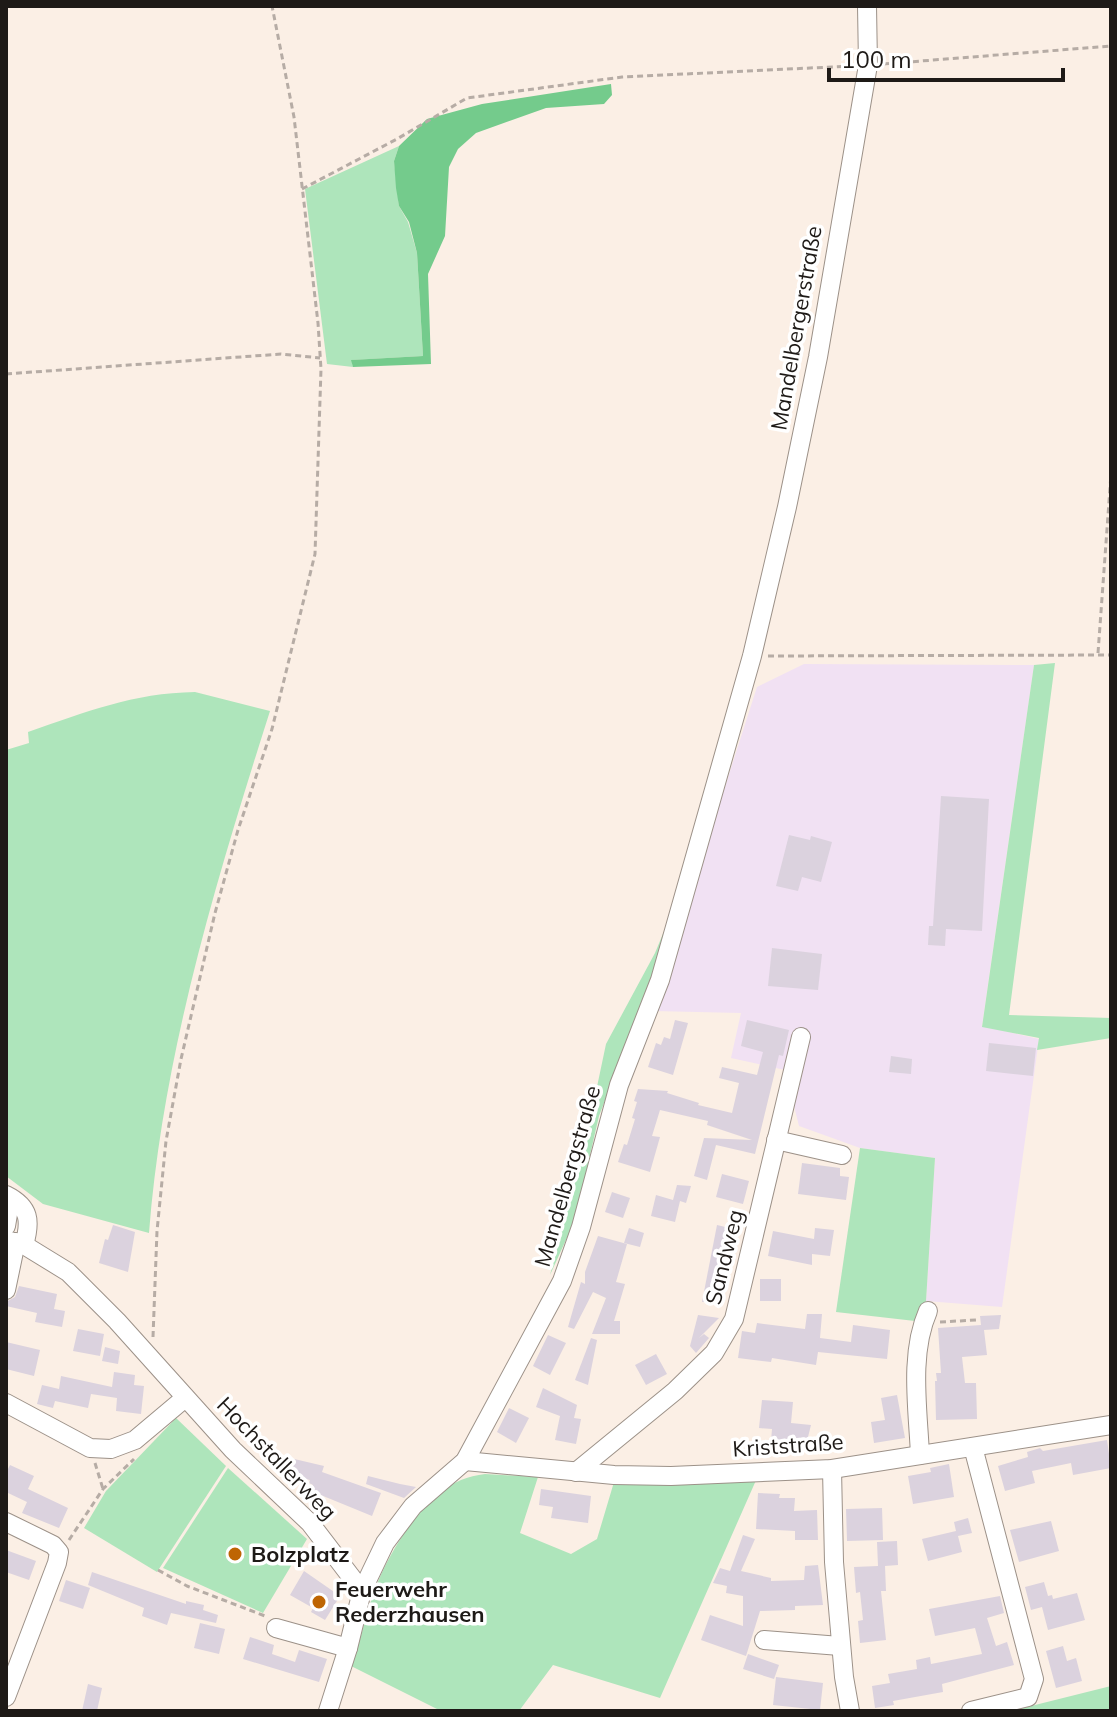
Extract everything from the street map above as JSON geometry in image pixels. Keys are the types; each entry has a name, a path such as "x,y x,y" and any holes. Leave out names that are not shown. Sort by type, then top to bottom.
{"street":[{"name":"Mandelbergerstraße","path":"752,656 818,357 868,65 867,6"},
{"name":"Mandelbergstraße","path":"328,1711 362,1591 385,1543 413,1506 465,1461 562,1281 581,1227 619,1085 660,980 752,656"},
{"name":"Sandweg","path":"576,1472 675,1391 714,1353 734,1319 801,1037"},
{"path":"776,1140 842,1155"},
{"path":"6,1195 22,1205 28,1214 29,1223 13,1238"},
{"path":"6,1195 13,1238 6,1290"},
{"name":"Hochstallerweg","path":"13,1238 68,1272 117,1321 236,1453 310,1523 362,1591"},
{"path":"920,1455 916,1373 925,1317"},
{"name":"Hochstallerweg","path":"90,1448 111,1449 135,1440 185,1398"},
{"path":"6,1403 90,1448"},
{"name":"Kriststraße","path":"465,1461 576,1472 671,1476 832,1469 1111,1425"},
{"path":"971,1711 1028,1697 1034,1679 973,1447"},
{"path":"832,1469 840,1646 850,1711"},
{"path":"6,1522 53,1545 59,1552 6,1697"},
{"path":"276,1628 348,1648"},
{"path":"764,1640 840,1646"}],"path":[{"path":"148,1356 154,1333 157,1231 166,1141 181,1059 215,913 238,830 272,729 315,554 320,358 294,117 272,6"},
{"path":"302,189 467,98 622,77 868,65 1111,46"},
{"path":"6,374 281,354 320,358"},
{"path":"1098,655 1111,474"},
{"path":"752,656 1111,655"},
{"path":"925,1317 976,1320"},
{"path":"90,1448 103,1489"},
{"path":"59,1552 103,1489 142,1450"},
{"path":"158,1570 187,1586 269,1618 276,1628"}],"shaded area":[{"path":"804,664 1034,665 982,1026 1039,1039 1002,1307 926,1301 935,1158 860,1148 799,1126 785,1070 731,1058 741,1013 653,1011 757,687"}],"green space":[{"path":"611,84 612,95 604,104 546,108 476,133 458,149 449,167 445,236 428,274 431,364 353,367 351,360 423,356 417,253 409,222 399,206 396,188 394,161 399,146 427,119 482,104"},
{"path":"399,146 394,161 399,206 408,222 417,253 423,356 352,360 353,367 327,364 305,189"},
{"path":"1055,663 1009,1015 1111,1018 1111,1038 1037,1050 1039,1038 982,1027 1034,665"},
{"path":"195,692 270,711 194,969 166,1100 149,1233 43,1204 6,1176 6,750 29,743 28,732 90,711 151,696"},
{"path":"677,900 654,973 599,1116 575,1220 550,1275 586,1139 606,1044 655,953"},
{"path":"860,1148 935,1158 926,1301 915,1321 836,1312"},
{"path":"176,1418 226,1466 157,1572 84,1528 106,1491"},
{"name":"Bolzplatz","path":"228,1468 307,1539 263,1613 163,1568"},
{"path":"485,1474 538,1477 520,1533 571,1554 597,1539 614,1482 757,1478 660,1698 553,1665 519,1711 441,1711 351,1666 377,1584 411,1524 448,1487"},
{"path":"1111,1686 1111,1711 1011,1711"}],"building":[{"path":"941,796 989,799 982,931 946,929 945,946 928,945 929,926 933,926"},
{"path":"789,835 810,840 811,836 832,842 821,882 802,877 798,891 776,886"},
{"path":"772,948 822,954 818,990 768,986"},
{"path":"675,1020 688,1023 673,1075 648,1067 656,1043 661,1045 664,1037 670,1039"},
{"path":"747,1020 789,1030 783,1056 779,1055 755,1154 716,1145 707,1180 694,1176 704,1138 752,1140 707,1125 708,1121 660,1110 652,1136 660,1137 650,1172 618,1162 635,1119 632,1118 638,1089 668,1091 698,1105 732,1113 739,1083 719,1078 722,1067 757,1075 763,1052 741,1046"},
{"path":"989,1043 1036,1048 1033,1076 986,1071"},
{"path":"891,1056 912,1059 911,1074 889,1072"},
{"path":"802,1163 840,1168 840,1176 849,1177 846,1200 798,1194"},
{"path":"722,1174 749,1181 743,1204 716,1197"},
{"path":"677,1185 691,1186 686,1203 680,1201 675,1222 651,1216 656,1195 673,1200"},
{"path":"612,1192 630,1198 623,1218 605,1212"},
{"path":"113,1225 135,1232 128,1272 99,1263 105,1239 108,1240"},
{"path":"717,1225 738,1230 737,1239 723,1301 702,1302"},
{"path":"629,1228 644,1233 640,1247 624,1243"},
{"path":"815,1228 834,1230 830,1256 812,1254 812,1265 768,1256 773,1231 814,1239"},
{"path":"598,1236 627,1244 616,1282 625,1284 614,1321 620,1321 620,1334 592,1334 606,1298 593,1292 574,1329 568,1327 581,1282 585,1284 585,1272"},
{"path":"760,1279 781,1279 781,1301 760,1301"},
{"path":"19,1286 57,1294 54,1309 65,1311 62,1327 35,1322 37,1313 6,1306 6,1302 15,1297"},
{"path":"807,1314 822,1314 820,1338 851,1342 853,1325 890,1330 887,1359 818,1352 816,1365 772,1358 771,1362 738,1358 742,1331 755,1333 757,1323 805,1329"},
{"path":"698,1315 719,1318 699,1338 704,1334 709,1338 696,1353 690,1346"},
{"path":"1001,1315 999,1329 984,1330 987,1355 962,1357 965,1383 976,1383 977,1419 936,1420 935,1381 936,1373 941,1373 938,1328 981,1325 980,1316"},
{"path":"78,1329 104,1334 100,1356 73,1351"},
{"path":"548,1335 566,1343 550,1375 533,1366"},
{"path":"591,1338 597,1340 588,1385 575,1380"},
{"path":"6,1342 40,1350 34,1376 6,1369"},
{"path":"105,1347 120,1351 118,1364 102,1361"},
{"path":"656,1354 667,1374 646,1385 635,1365"},
{"path":"114,1372 135,1375 134,1385 144,1386 141,1414 116,1411 117,1398 91,1394 88,1408 55,1401 53,1408 37,1404 42,1385 59,1389 61,1376 112,1387"},
{"path":"543,1388 577,1405 574,1418 581,1419 576,1444 555,1440 560,1416 536,1407"},
{"path":"897,1395 905,1438 874,1443 871,1422 885,1420 881,1398"},
{"path":"762,1400 793,1402 791,1423 811,1425 807,1441 788,1439 787,1454 770,1453 772,1429 759,1428"},
{"path":"509,1408 529,1418 516,1443 497,1432"},
{"path":"1107,1440 1111,1468 1073,1475 1071,1463 1032,1471 1035,1483 1005,1491 998,1466 1028,1457 1027,1452 1040,1448 1043,1451"},
{"path":"290,1458 324,1466 322,1472 381,1493 372,1516 311,1491 313,1485 309,1483 310,1480 287,1474"},
{"path":"949,1464 954,1497 913,1504 908,1476 931,1472 930,1468"},
{"path":"10,1465 34,1476 28,1489 68,1508 59,1528 22,1513 27,1502 6,1492 6,1473"},
{"path":"368,1476 416,1487 404,1498 366,1484"},
{"path":"541,1489 591,1496 588,1523 551,1518 553,1507 539,1505"},
{"path":"758,1493 795,1498 794,1511 817,1510 818,1540 795,1540 795,1531 756,1529"},
{"path":"882,1508 883,1540 847,1541 846,1509"},
{"path":"968,1518 972,1533 958,1536 962,1552 928,1561 922,1539 956,1531 954,1522"},
{"path":"1051,1521 1059,1551 1019,1562 1010,1530"},
{"path":"743,1535 755,1539 741,1571 771,1578 771,1581 804,1580 805,1566 818,1565 823,1605 760,1611 746,1656 701,1640 710,1615 743,1626 743,1596 726,1593 727,1586 713,1583 720,1568 730,1571"},
{"path":"897,1541 898,1565 885,1566 886,1591 881,1591 886,1640 860,1643 858,1621 863,1620 854,1567 878,1566 877,1542"},
{"path":"6,1550 36,1561 29,1580 6,1572"},
{"name":"Feuerwehr Rederzhausen","path":"304,1571 340,1596 325,1620 311,1612 313,1608 290,1595"},
{"path":"92,1572 186,1604 186,1601 204,1605 203,1610 218,1615 216,1623 171,1613 167,1625 142,1616 144,1608 88,1585"},
{"path":"66,1580 90,1588 83,1609 59,1601"},
{"path":"1044,1582 1048,1596 1052,1595 1053,1599 1077,1593 1085,1620 1048,1630 1042,1607 1031,1610 1025,1587"},
{"path":"1000,1596 1004,1613 987,1618 996,1646 1007,1642 1014,1665 942,1684 943,1692 893,1701 894,1705 875,1708 872,1686 890,1683 888,1674 917,1669 916,1660 930,1657 931,1664 982,1654 975,1628 935,1636 929,1609"},
{"path":"200,1623 225,1629 219,1654 194,1648"},
{"path":"250,1637 274,1645 272,1654 295,1662 299,1650 327,1659 319,1682 243,1659"},
{"path":"1063,1646 1067,1661 1076,1658 1082,1681 1056,1688 1046,1651"},
{"path":"748,1654 779,1665 774,1679 743,1669"},
{"path":"776,1677 823,1683 820,1710 773,1705"},
{"path":"88,1684 102,1688 97,1711 82,1711"}],"place":[{"name":"Bolzplatz","path":"235,1554"},
{"name":"Feuerwehr Rederzhausen","path":"319,1602"}]}
